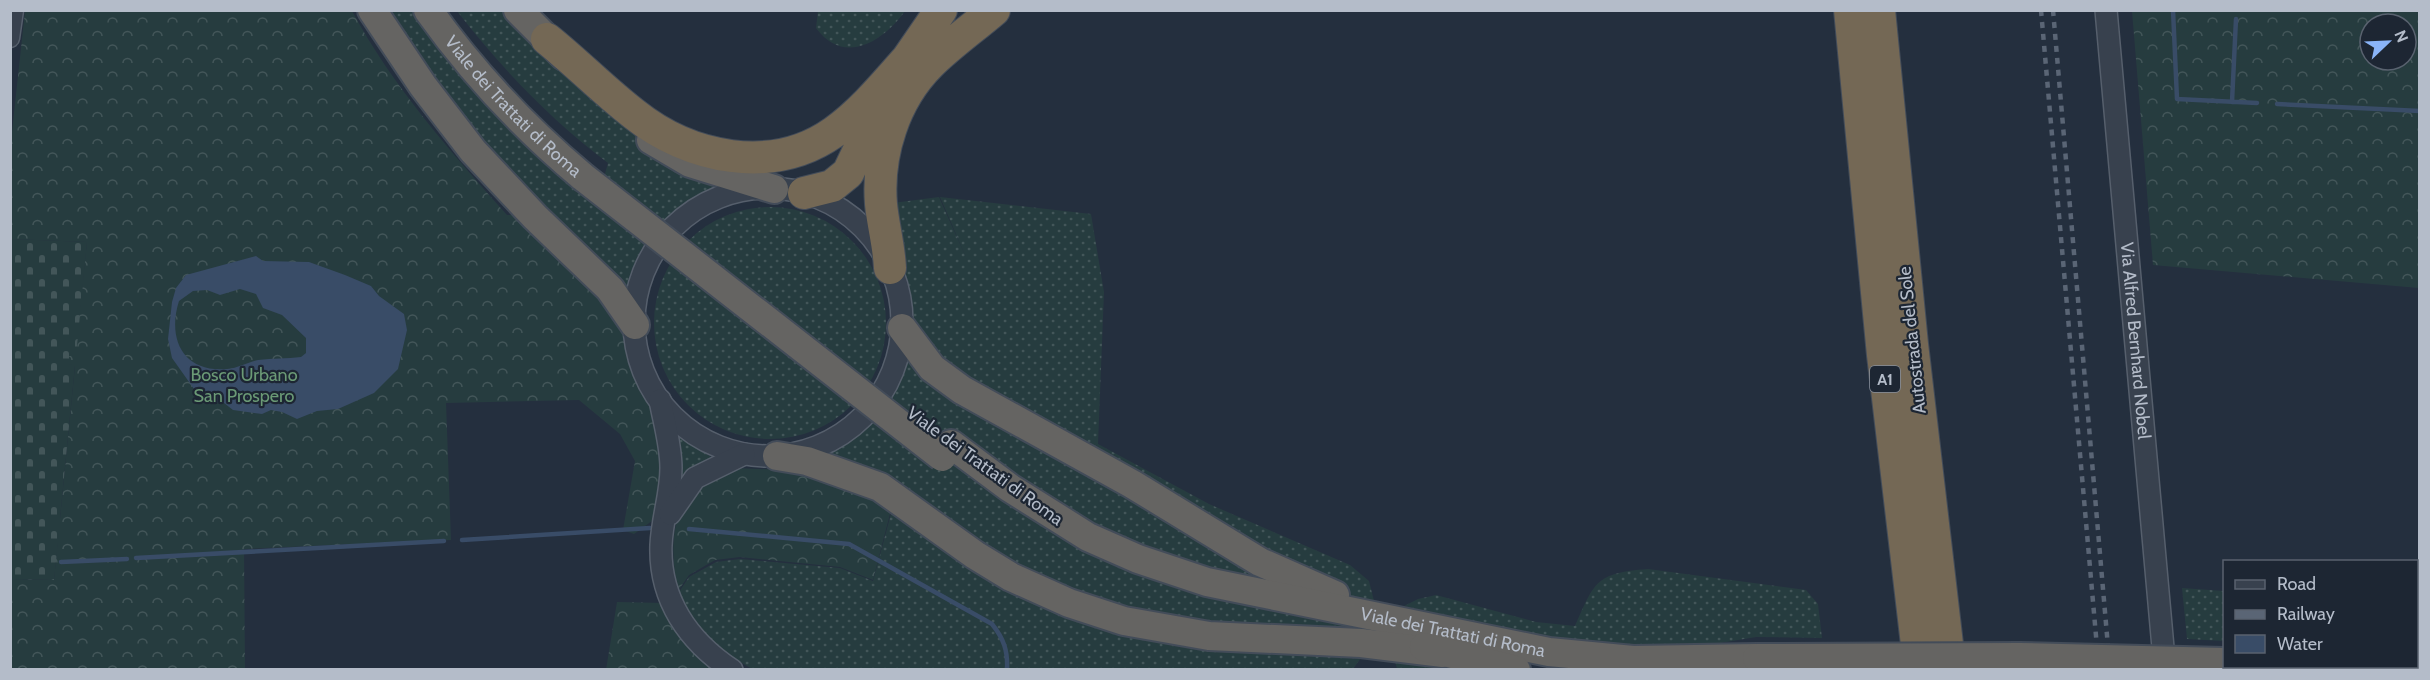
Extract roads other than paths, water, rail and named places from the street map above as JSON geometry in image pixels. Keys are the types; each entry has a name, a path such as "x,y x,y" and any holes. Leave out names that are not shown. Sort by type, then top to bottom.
{"highway":[{"path":"372,10 423,86 473,151 535,217 610,289 635,325"},
{"name":"Viale dei Trattati di Roma","path":"428,10 497,98 531,133 587,170 947,451 1031,522 1094,557 1147,580 1209,599 1396,639 1443,653 1516,669"},
{"name":"Viale dei Trattati di Roma","path":"448,10 507,85 587,170"},
{"path":"518,10 623,117 653,141 690,163 789,191 831,186 848,173 877,112 908,58 941,10"},
{"path":"890,268 881,204 882,158 895,117 909,90 930,64 994,10"},
{"path":"1838,10 1856,88"},
{"name":"Autostrada del Sole","path":"1850,10 1883,355 1920,669"},
{"name":"Autostrada del Sole","path":"1879,10 1912,344 1950,669"},
{"path":"1887,10 1888,110"},
{"path":"548,39 633,114 665,135 703,152 743,157 793,150 833,132 862,109 908,58"},
{"path":"902,328 932,368 962,390 1132,484 1224,543 1295,580 1431,627"},
{"name":"Viale dei Trattati di Roma","path":"947,451 1088,537 1129,556 1207,582 1364,617 1431,627 1549,652 1594,658 1664,661 1757,658 2032,657 2223,662"},
{"path":"777,456 807,461 880,487 975,555 1011,577 1069,603 1124,621 1209,636 1361,643 1443,653"}],"street":[{"path":"10,38 14,10"},
{"name":"Via Alfred Bernhard Nobel","path":"2106,10 2166,669"},
{"path":"747,190 789,191 831,204 855,221 876,243 890,268 900,297 902,328 894,369 881,394 864,416 843,434 818,447 777,456 744,454 711,443 696,435 676,419 660,399 644,371 635,325 637,297 645,271 657,247 675,226 696,209 721,197 747,190"},
{"path":"660,399 671,467 662,563 672,603 690,636 714,658 732,669"},
{"path":"664,525 679,497 695,478 744,454"}],"water":[{"path":"256,256 263,261 309,262 371,286 379,296 404,314 407,330 398,369 374,393 338,409 317,411 297,419 282,412 271,410 262,414 233,410 224,403 213,402 194,389 172,358 168,339 172,302 176,288 186,275","holes":["240,289 256,294 263,308 282,315 306,338 306,353 301,357 258,360 227,369 212,369 199,365 182,351 175,328 179,301 193,291 207,290 220,295"]}],"waterway":[{"path":"2173,10 2177,99 2257,103"},
{"path":"2232,102 2236,19"},
{"path":"2277,104 2420,111"},
{"path":"462,540 650,528"},
{"path":"689,529 849,544 992,624 1004,646 1007,670"},
{"path":"136,558 444,541"},
{"path":"61,562 127,559"}],"railway":[{"path":"2041,10 2099,670"},
{"path":"2053,10 2110,670"}],"park label":[{"name":"Bosco Urbano San Prospero","path":"244,385"}]}
